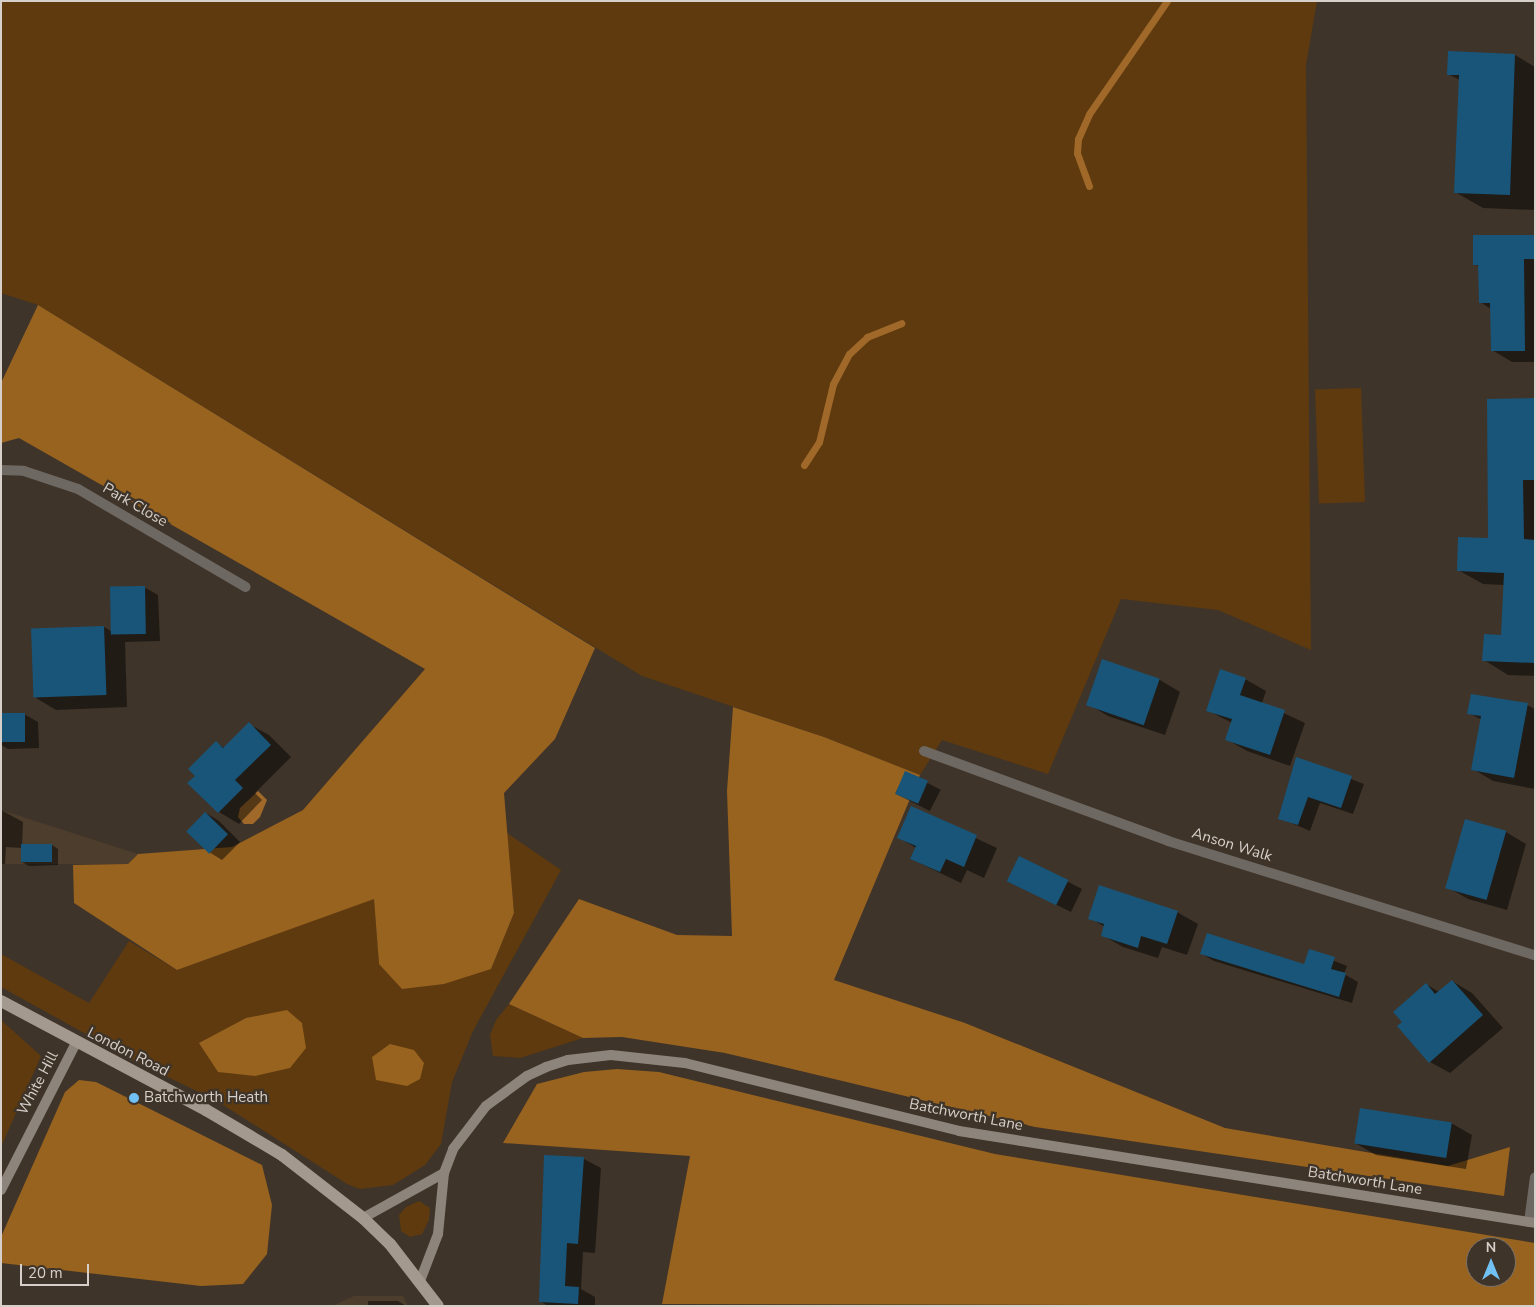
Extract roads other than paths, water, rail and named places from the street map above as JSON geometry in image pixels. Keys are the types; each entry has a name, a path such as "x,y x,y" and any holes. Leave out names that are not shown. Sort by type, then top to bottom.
{"main road":[{"name":"London Road","path":"1,1002 206,1110 274,1150 363,1218 420,1281 438,1306"}],"street":[{"name":"Park Close","path":"1,470 24,471 78,489 246,587"},
{"name":"Anson Walk","path":"924,751 1168,841 1535,955"},
{"name":"White Hill","path":"1,1190 76,1043"},
{"name":"Batchworth Lane","path":"420,1281 440,1226 444,1173 453,1149 486,1106 506,1090 546,1067 568,1060 611,1055 685,1063 959,1131 1532,1222"},
{"path":"363,1218 444,1173"},
{"path":"1532,1222 1535,1177"}],"waterway":[{"path":"1089,186 1077,153 1078,139 1089,114 1167,1"},
{"path":"804,465 819,442 833,384 849,354 867,337 901,323"}],"place":[{"name":"Batchworth Heath","path":"134,1098"}]}
